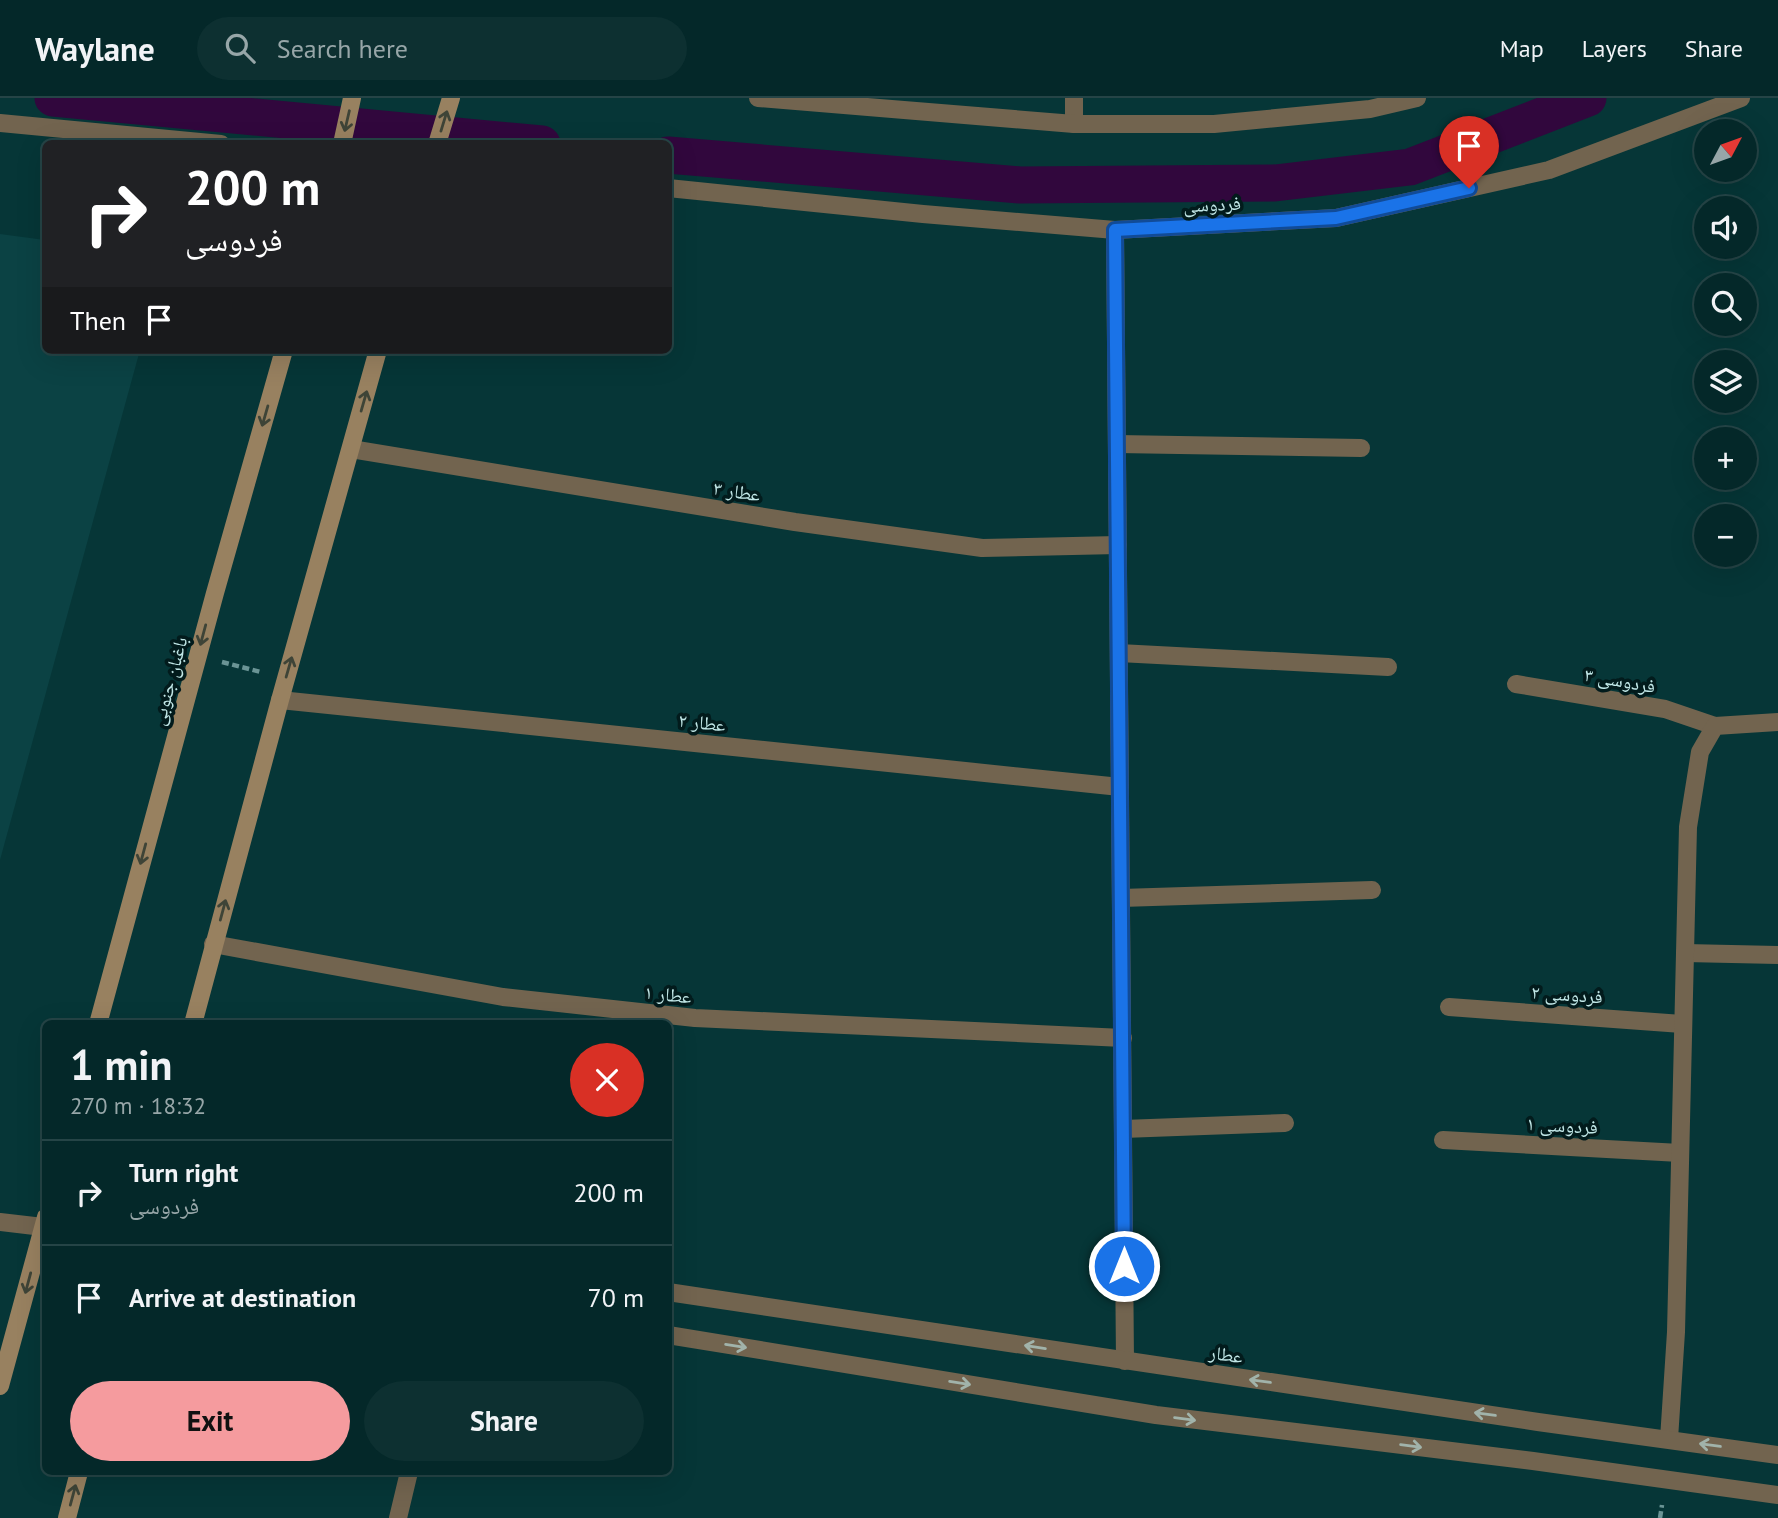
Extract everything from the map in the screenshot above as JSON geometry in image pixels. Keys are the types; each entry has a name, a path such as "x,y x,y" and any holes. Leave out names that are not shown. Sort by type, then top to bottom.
{"main road":[{"path":"343,140 352,98"},
{"path":"438,140 451,98"},
{"name":"باغبان جنوبی","path":"99,1020 197,656 283,354"},
{"path":"194,1020 377,354"},
{"path":"0,1386 42,1229"},
{"path":"67,1518 78,1475"}],"street":[{"path":"758,98 1074,124 1214,124 1370,109 1417,98"},
{"path":"1074,98 1074,124"},
{"name":"فردوسی","path":"672,188 1115,230 1336,218 1549,170 1741,98"},
{"path":"0,123 179,140"},
{"path":"1115,230 1125,1361"},
{"path":"1117,444 1361,448"},
{"name":"عطار ۳","path":"351,449 795,522 982,548 1118,545"},
{"path":"1119,653 1388,667"},
{"name":"فردوسی ۳","path":"1516,684 1665,709 1715,726"},
{"name":"عطار ۲","path":"280,700 1120,787"},
{"path":"1669,1439 1675,1332 1688,827 1700,752 1715,726 1778,722"},
{"path":"1121,898 1373,890"},
{"name":"عطار ۱","path":"213,944 503,997 695,1018 1123,1038"},
{"path":"1685,953 1778,955"},
{"name":"فردوسی ۲","path":"1449,1007 1682,1024"},
{"path":"1124,1129 1285,1123"},
{"name":"فردوسی ۱","path":"1443,1140 1680,1153"},
{"path":"0,1222 42,1222"},
{"name":"عطار","path":"672,1293 1538,1422 1778,1455"},
{"path":"672,1336 1156,1415 1778,1495"},
{"path":"398,1518 408,1475"}],"path":[{"path":"197,656 286,679"}],"shaded area":[{"path":"0,234 42,240 42,354 139,354 0,860"}],"waterway":[{"path":"53,98 499,140"},
{"path":"672,155 1020,185 1275,183 1410,167 1588,98"}],"route":[{"path":"1124,1266 1115,230 1336,218 1469,188"}]}
